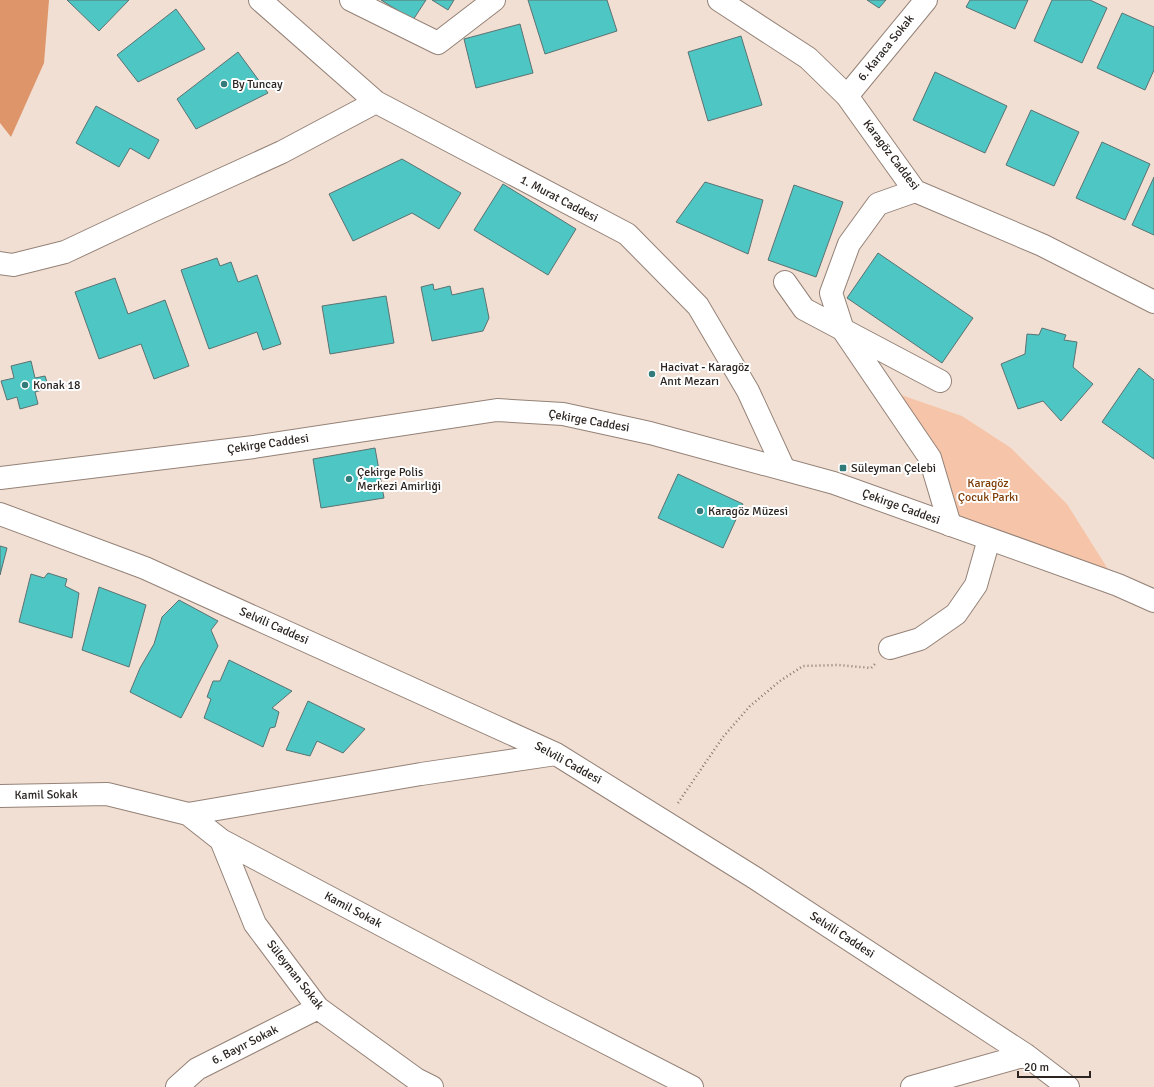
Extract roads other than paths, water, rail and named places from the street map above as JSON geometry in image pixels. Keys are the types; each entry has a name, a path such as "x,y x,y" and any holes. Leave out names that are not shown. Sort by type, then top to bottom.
{"street":[{"name":"1. Murat Caddesi","path":"260,0 376,102 627,234 698,306 748,391 784,469"},
{"path":"351,0 438,43 494,0"},
{"name":"Karagöz Caddesi","path":"719,0 808,58 847,96 916,191 1042,245 1154,302"},
{"name":"6. Karaca Sokak","path":"847,96 926,0"},
{"path":"0,263 13,265 65,252 282,152 376,102"},
{"path":"916,191 878,204 849,244 831,293 843,330 930,458 950,525"},
{"path":"785,282 804,309 940,381"},
{"name":"Çekirge Caddesi","path":"0,478 254,447 498,410 570,416 650,433 834,483 1118,585 1154,601"},
{"name":"Selvili Caddesi","path":"0,514 145,568 556,754 755,878 1026,1056 1068,1087"},
{"path":"890,648 920,639 956,614 976,585 989,539"},
{"path":"188,814 420,774 556,754"},
{"name":"Kamil Sokak","path":"0,796 107,794 188,814 221,840 544,1011 692,1087"},
{"name":"Süleyman Sokak","path":"221,840 255,924 318,1008 416,1079 432,1087"},
{"name":"6. Bayır Sokak","path":"177,1087 197,1070 318,1008"},
{"path":"912,1087 1026,1056"}],"place":[{"name":"By Tuncay","path":"224,84"},
{"name":"Hacivat - Karagöz Anıt Mezarı","path":"652,374"},
{"name":"Konak 18","path":"25,385"},
{"name":"Süleyman Çelebi","path":"843,468"},
{"name":"Çekirge Polis Merkezi Amirliği","path":"349,479"},
{"name":"Karagöz Müzesi","path":"700,511"}],"park label":[{"name":"Karagöz Çocuk Parkı","path":"988,490"}]}
